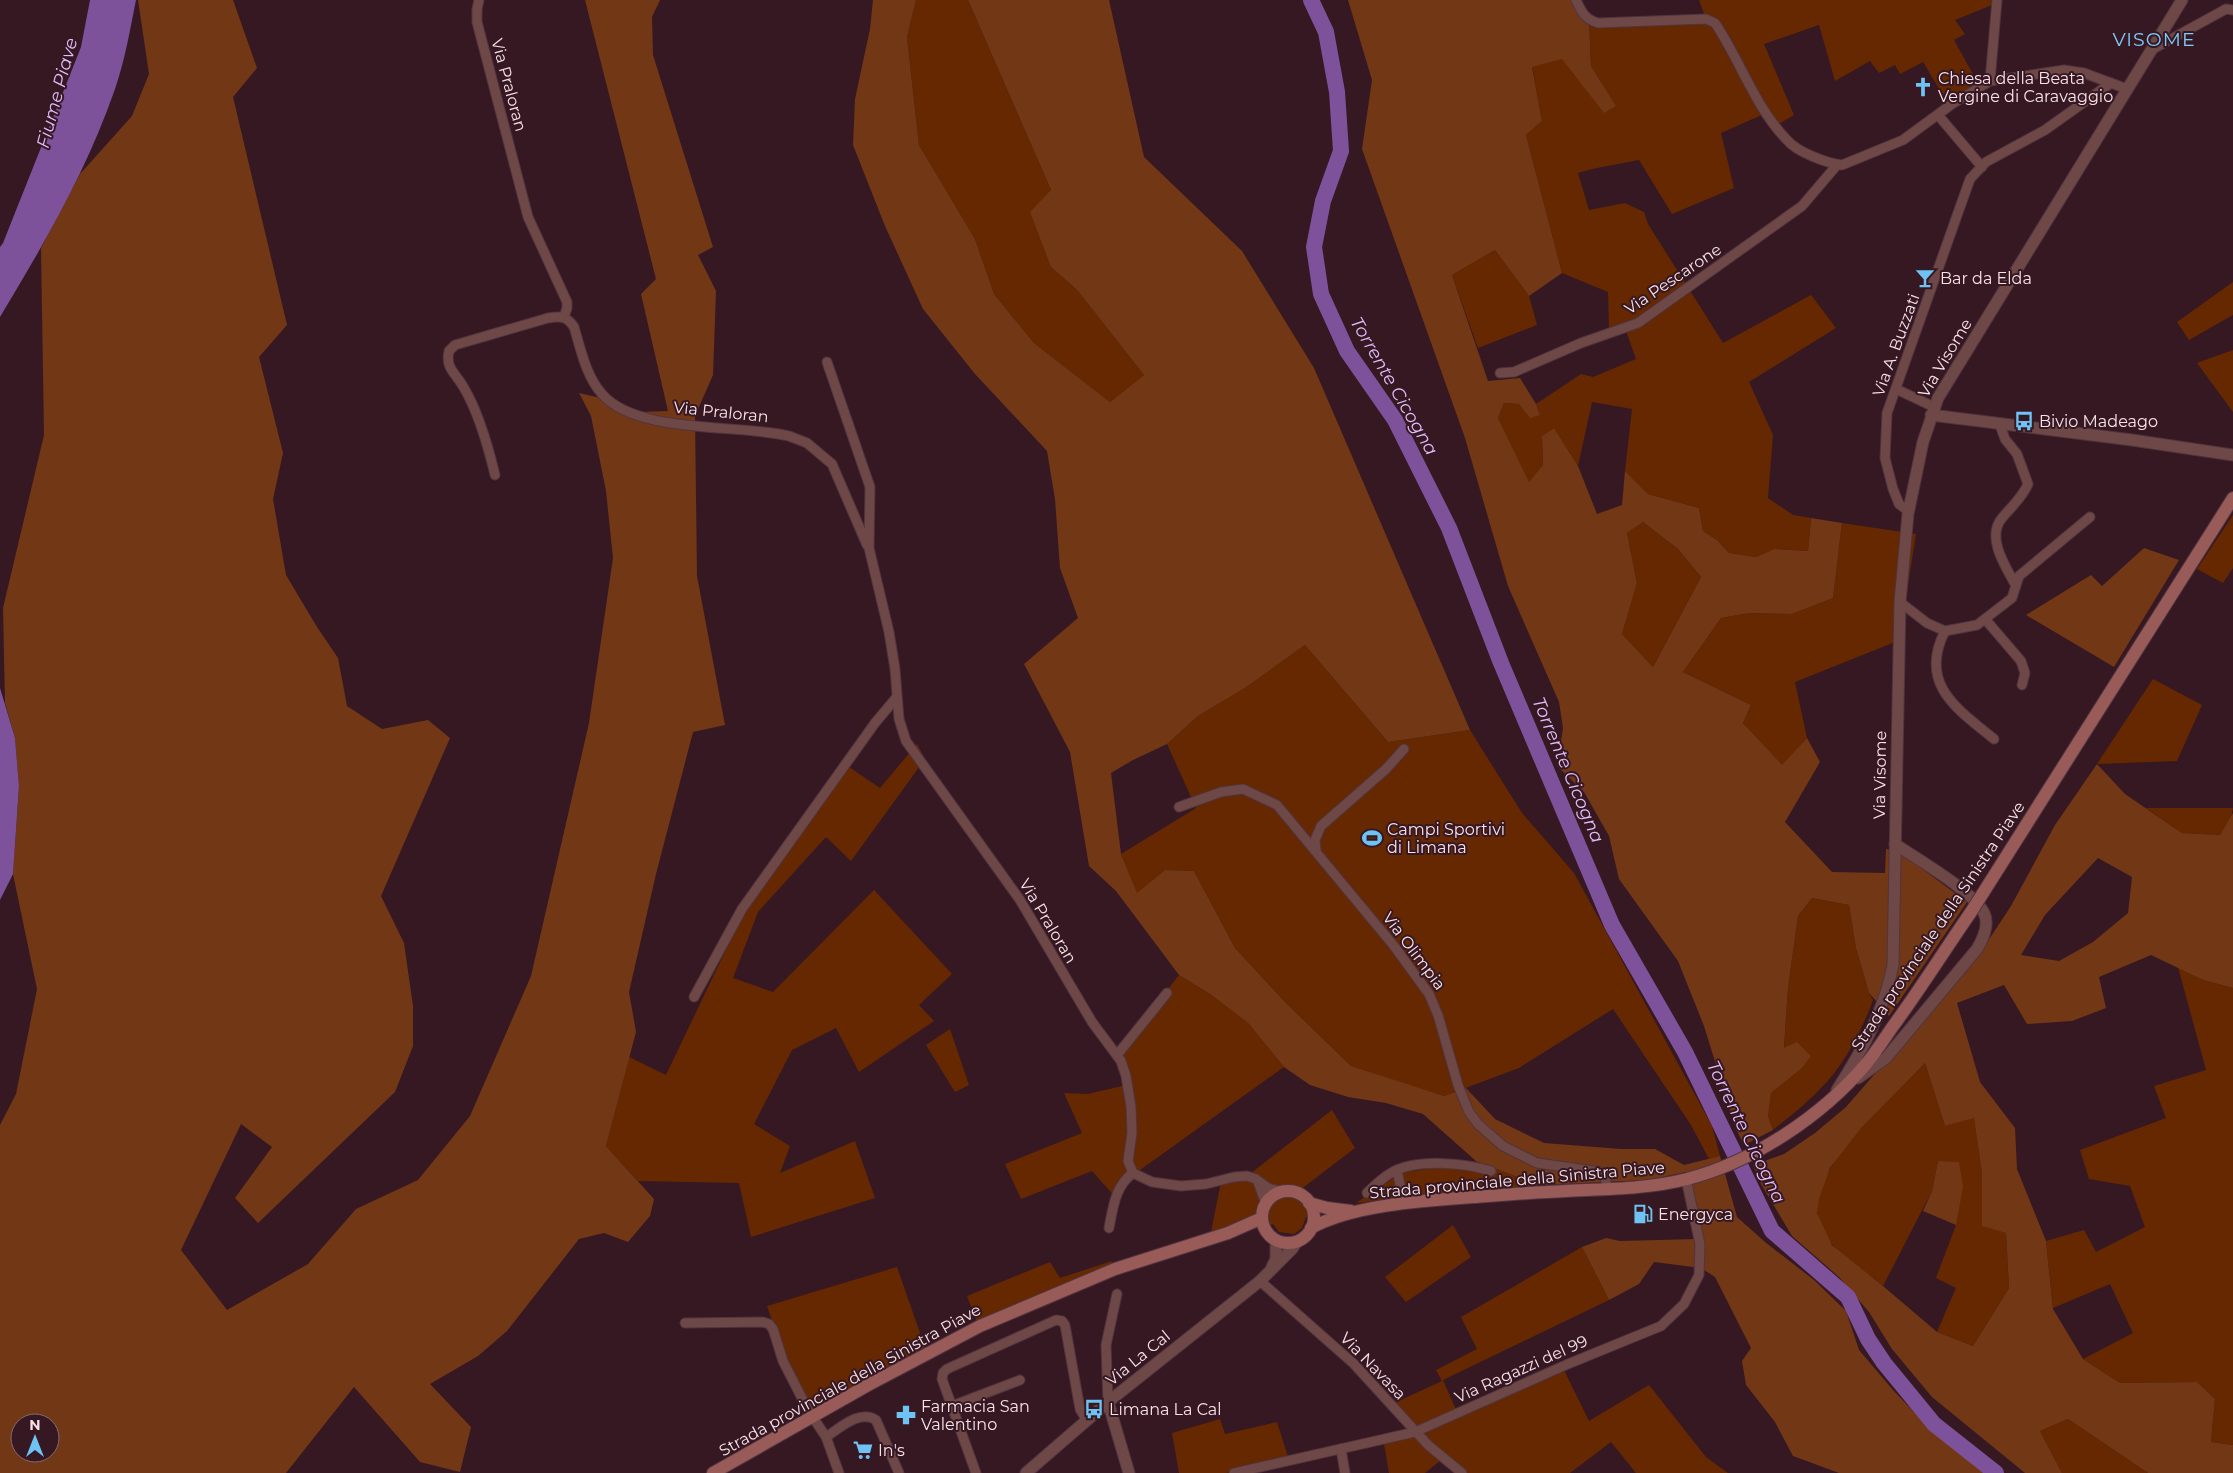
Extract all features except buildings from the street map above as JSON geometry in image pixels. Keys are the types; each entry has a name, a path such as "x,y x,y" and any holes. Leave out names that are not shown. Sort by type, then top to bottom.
{"main road":[{"name":"Strada provinciale della Sinistra Piave","path":"1360,1211 1404,1204 1468,1198 1652,1186 1686,1179 1716,1170 1767,1146 1835,1094 1866,1064 1908,1006 1971,912 2233,498"},
{"path":"1272,1237 1264,1226 1262,1218 1266,1204 1273,1196 1282,1192 1298,1193 1310,1202 1327,1208 1360,1211"},
{"path":"1228,1234 1250,1232 1272,1237 1283,1242 1297,1241 1308,1234 1314,1220 1310,1202"},
{"path":"1311,1228 1326,1221 1360,1211"},
{"path":"1228,1234 1262,1218"},
{"name":"Strada provinciale della Sinistra Piave","path":"713,1473 930,1352 1032,1303 1115,1269 1228,1234"}],"street":[{"name":"Via Praloran","path":"479,0 477,22 528,217 563,292 567,308 564,317 570,320 574,327 592,380 614,406 642,417 789,436 807,443 822,453 832,464 869,548 889,632 895,669 899,719 906,741 1020,900 1092,1022 1117,1055 1126,1076 1131,1107 1132,1133 1128,1161 1133,1173"},
{"path":"1576,0 1582,15 1598,23 1706,19 1715,23 1769,118 1788,142 1821,160 1838,165"},
{"path":"1997,0 1990,81 2064,70 2084,73 2127,89"},
{"name":"Via Visome","path":"1835,1094 1874,1027 1889,985 1895,937 1900,602 1908,511 1923,442 1933,411 2182,0"},
{"path":"2153,49 2226,9 2233,10"},
{"name":"Via Pescarone","path":"1500,373 1514,372 1581,343 1638,324 1802,206 1811,193 1838,165 1842,166 1898,143 1952,104 1990,81"},
{"name":"Via A. Buzzati","path":"1908,511 1899,504 1885,458 1887,413 1970,178 1986,162 2045,130 2111,83"},
{"path":"1934,118 1982,167"},
{"path":"495,475 476,412 465,389 448,366 449,350 455,345 548,318 564,317"},
{"name":"Via Praloran","path":"827,362 870,487 869,548"},
{"path":"1896,389 1933,411 2000,425 2132,440 2233,455"},
{"path":"2000,425 2005,439 2017,454 2028,484 2023,496 1996,528 1995,537 2015,584"},
{"path":"1900,602 1927,622 1945,631 1977,625 2012,598 2019,576 2090,517"},
{"path":"1985,619 2021,661 2025,673 2022,685"},
{"path":"1945,631 1940,642 1937,658 1942,690 1965,716 1994,739"},
{"path":"694,997 742,908 875,723 896,698"},
{"path":"1316,850 1315,840 1322,826 1386,769 1404,749"},
{"path":"1178,807 1221,792 1243,789 1277,804 1316,850"},
{"path":"1835,1094 1886,1058 1977,949 1986,928 1985,914 1970,897 1895,844"},
{"name":"Via Olimpia","path":"1316,850 1394,946 1429,994 1438,1015 1458,1085 1469,1112 1478,1124 1503,1146 1536,1163 1602,1172 1605,1176 1607,1189"},
{"path":"1117,1055 1168,993"},
{"path":"1367,1193 1388,1174 1396,1170 1448,1163 1465,1164 1491,1170"},
{"path":"1396,1170 1404,1204"},
{"path":"1109,1228 1119,1188 1127,1177 1133,1173 1152,1182 1181,1186 1206,1184 1238,1176 1256,1179 1268,1188 1282,1192"},
{"path":"1256,1179 1266,1204"},
{"name":"Via Ragazzi del 99","path":"1234,1473 1415,1432 1568,1364 1652,1331 1674,1316 1690,1296 1699,1275 1701,1266 1698,1232 1686,1179"},
{"name":"Via La Cal","path":"1271,1268 1276,1259 1272,1237"},
{"name":"Via La Cal","path":"1026,1473 1108,1402 1260,1281 1292,1249 1297,1241"},
{"name":"Via Navasa","path":"1260,1281 1354,1364 1415,1432 1462,1473"},
{"path":"1117,1294 1106,1345 1108,1402 1129,1473"},
{"path":"976,1473 942,1379 944,1371 1060,1320 1065,1325 1080,1409 1087,1421"},
{"path":"685,1323 763,1322 769,1324 773,1329 783,1360 802,1400 826,1437 839,1473"},
{"path":"952,1406 1020,1380"},
{"path":"826,1437 852,1420 865,1415 871,1416 876,1420 899,1473"},
{"path":"1341,1449 1345,1473"}],"shaded area":[{"path":"90,0 136,0 122,67 104,119 64,206 0,317 0,247 81,47"},
{"path":"138,0 233,0 257,68 233,97 287,325 259,357 283,453 273,499 286,575 338,658 347,706 382,729 428,720 450,738 381,896 404,943 413,1006 413,1046 395,1092 258,1223 235,1198 272,1147 241,1124 181,1250 227,1310 308,1264 356,1209 418,1180 470,1116 531,976 589,723 613,558 606,491 591,416 579,393 601,398 638,412 668,411 641,294 656,279 585,0 660,0 652,17 653,55 713,247 698,255 716,291 713,375 695,416 697,576 725,725 693,732 656,874 629,992 636,1032 606,1146 654,1199 650,1216 628,1242 604,1233 579,1239 507,1331 478,1356 430,1384 471,1427 460,1472 420,1462 354,1387 286,1473 0,1473 0,1125 16,1094 37,989 13,874 19,786 15,738 5,703 3,608 44,435 41,248 80,174 132,116 149,74"},
{"path":"873,0 916,0 907,37 919,145 975,239 994,294 1034,343 1110,402 1144,375 1077,290 1051,267 1030,212 1051,190 968,0 1109,0 1144,157 1242,251 1314,368 1470,730 1388,742 1305,645 1245,688 1198,716 1167,744 1111,773 1121,854 1137,893 1165,870 1194,871 1235,948 1286,1003 1351,1066 1444,1096 1466,1088 1495,1119 1544,1143 1621,1149 1655,1149 1684,1165 1720,1156 1737,1217 1765,1242 1814,1280 1846,1311 1859,1350 1893,1390 1933,1432 1986,1473 1839,1473 1793,1456 1775,1422 1746,1385 1742,1361 1751,1348 1715,1277 1701,1268 1654,1262 1639,1284 1609,1300 1582,1247 1606,1238 1620,1241 1697,1239 1686,1172 1647,1180 1543,1185 1476,1161 1423,1114 1386,1103 1348,1097 1310,1085 1284,1067 1248,1023 1210,994 1179,975 1116,891 1089,866 1070,752 1024,664 1078,618 1060,568 1055,499 1047,451 975,374 923,309 885,226 853,145 855,99 870,29"},
{"path":"916,0 968,0 1051,190 1051,267 1077,290 1144,375 1110,402 1034,343 994,294 975,239 919,145 907,37"},
{"path":"1348,0 1579,0 1589,20 1591,66 1616,106 1604,113 1562,59 1532,67 1542,121 1526,135 1562,273 1529,296 1495,250 1452,275 1488,381 1520,378 1536,404 1540,415 1530,418 1519,404 1504,403 1498,418 1529,482 1543,465 1542,436 1554,428 1578,466 1597,514 1622,505 1625,471 1648,494 1699,508 1703,531 1717,540 1729,553 1756,557 1774,549 1808,551 1811,518 1842,523 1833,598 1792,614 1749,613 1721,618 1683,672 1751,705 1743,723 1782,765 1807,738 1820,762 1785,822 1832,872 1885,873 1886,849 1898,851 1967,902 1889,1016 1869,993 1856,948 1849,905 1812,898 1798,916 1788,988 1784,1048 1797,1042 1811,1056 1801,1069 1771,1093 1768,1116 1773,1130 1744,1145 1736,1129 1704,1026 1678,961 1619,879 1609,836 1584,792 1557,766 1563,728 1559,702 1508,586 1465,438 1362,149 1372,80","holes":["1643,522 1678,549 1701,577 1653,667 1622,634 1637,583 1627,533"]},
{"path":"1699,0 1992,0 1992,5 1955,20 1965,34 1954,40 1979,85 1949,105 1923,62 1900,74 1895,65 1879,73 1870,61 1835,81 1819,25 1764,44 1794,115 1772,128 1764,114 1721,133 1734,188 1672,214 1639,160 1578,173 1589,210 1625,203 1644,212 1648,224 1723,343 1811,295 1836,328 1749,382 1773,435 1768,498 1793,515 1811,518 1808,551 1774,549 1756,557 1729,553 1717,540 1703,531 1699,508 1648,494 1625,471 1632,409 1592,402 1578,466 1554,428 1542,436 1543,465 1529,483 1498,418 1504,403 1519,404 1540,415 1536,404 1581,374 1593,377 1636,359 1624,325 1609,330 1608,292 1562,273 1526,135 1542,121 1532,66 1562,58 1615,105 1591,66 1589,20 1706,19"},
{"path":"1495,250 1529,296 1537,325 1478,348 1452,275"},
{"path":"2233,282 2233,315 2189,340 2177,322"},
{"path":"2233,350 2233,412 2197,363"},
{"path":"2233,515 2233,568 2223,583 2197,569"},
{"path":"1643,522 1678,549 1701,577 1653,667 1622,634 1637,583 1627,533"},
{"path":"1842,523 1916,534 1906,598 1905,638 1795,682 1807,738 1782,766 1743,723 1751,705 1683,672 1721,618 1749,613 1792,614 1833,598"},
{"path":"2144,548 2179,560 2114,667 2026,615 2091,575 2102,586"},
{"name":"Campi Sportivi di Limana","path":"1305,645 1388,742 1470,730 1522,813 1574,873 1712,1126 1720,1156 1709,1159 1691,1125 1613,1009 1519,1068 1444,1096 1351,1066 1286,1003 1235,948 1194,871 1165,870 1137,894 1121,854 1196,808 1167,744 1198,716 1245,688"},
{"path":"2153,679 2202,705 2177,761 2097,764"},
{"path":"0,688 15,738 19,786 13,874 0,900"},
{"path":"917,744 925,759 851,861 826,837 758,912 733,978 773,992 874,890 952,974 919,1005 934,1021 859,1072 836,1028 792,1050 754,1124 790,1146 780,1173 855,1141 875,1198 751,1237 739,1183 638,1181 606,1146 629,1057 666,1075 744,912 849,767 880,788"},
{"path":"2097,764 2125,794 2182,833 2220,835 2233,813 2233,988 2203,980 2151,955 2099,977 2106,1008 2072,1021 2027,1024 2004,985 1957,1003 1980,1082 2015,1128 2017,1169 2046,1241 2053,1309 2083,1359 2120,1383 2197,1382 2215,1399 2211,1442 2233,1445 2233,1473 2148,1473 2068,1419 2040,1431 2062,1473 2025,1473 1932,1397 1892,1349 1869,1312 1839,1277 1792,1236 1761,1184 1753,1165 1784,1154 1815,1133 1846,1107 1980,953 2011,906 2055,825","holes":["2098,858 2132,877 2128,913 2093,942 2059,961 2021,955 2045,915","1925,1063 1945,1126 1974,1118 1982,1174 1982,1226 2006,1233 2009,1288 1973,1346 1937,1332 1832,1245 1817,1213 1819,1199 1830,1168 1861,1128"]},
{"path":"2146,808 2233,808 2231,818 2220,835 2182,833"},
{"path":"1812,898 1849,905 1856,948 1869,993 1873,1000 1858,1035 1837,1070 1809,1100 1773,1130 1768,1116 1771,1093 1801,1069 1784,1049 1788,988 1798,916"},
{"path":"2178,967 2203,980 2233,988 2233,1445 2211,1442 2215,1399 2197,1382 2120,1383 2083,1359 2133,1333 2110,1284 2053,1308 2046,1241 2084,1230 2096,1252 2145,1227 2130,1186 2089,1179 2080,1150 2166,1118 2154,1086 2206,1070"},
{"path":"1179,975 1210,994 1248,1023 1284,1067 1133,1175 1117,1199 1092,1171 1021,1199 1005,1164 1082,1133 1064,1093 1088,1094 1126,1085 1115,1056"},
{"path":"950,1029 969,1085 955,1092 926,1045"},
{"path":"1925,1063 1945,1126 1974,1117 1982,1174 1982,1225 2006,1233 2009,1288 1973,1346 1937,1332 1956,1288 1936,1278 1956,1225 1938,1161 1932,1191 1883,1286 1838,1251 1829,1239 1817,1211 1820,1191 1829,1171 1842,1151 1876,1111"},
{"path":"1332,1110 1355,1148 1300,1190 1319,1215 1306,1217 1302,1228 1294,1234 1279,1232 1273,1224 1209,1242 1221,1182 1251,1173"},
{"path":"1476,1161 1543,1185 1464,1191 1356,1203 1401,1173"},
{"path":"1938,1161 1959,1162 1963,1187 1956,1225 1923,1211 1932,1191"},
{"path":"1453,1225 1471,1257 1406,1302 1385,1277"},
{"path":"1582,1247 1609,1300 1443,1380 1457,1412 1562,1366 1589,1421 1649,1385 1706,1457 1728,1473 1636,1473 1611,1442 1570,1473 1458,1473 1441,1460 1425,1473 1389,1473 1383,1438 1415,1431 1392,1404 1442,1381 1436,1370 1477,1349 1461,1317"},
{"path":"1112,1261 1112,1268 980,1330 967,1296 1050,1262 1060,1278"},
{"path":"897,1267 928,1356 812,1419 800,1401 767,1306"},
{"path":"1220,1419 1225,1434 1277,1422 1289,1460 1226,1473 1179,1473 1172,1433"},
{"path":"2068,1419 2148,1473 2062,1473 2040,1431"}],"waterway":[{"name":"Torrente Cicogna","path":"1311,0 1326,32 1337,92 1341,151 1323,201 1314,247 1321,294 1347,351 1395,420 1449,528 1501,663 1612,925 1685,1052 1772,1231 1848,1297 1868,1339 1884,1363 1934,1424 1996,1473"}],"place":[{"name":"Chiesa della Beata Vergine di Caravaggio","path":"1923,87"},
{"name":"Bar da Elda","path":"1925,278"},
{"name":"Bivio Madeago","path":"2024,421"},
{"name":"Campi Sportivi di Limana","path":"1372,838"},
{"name":"Energyca","path":"1643,1214"},
{"name":"Limana La Cal","path":"1094,1409"},
{"name":"Farmacia San Valentino","path":"906,1415"},
{"name":"In's","path":"863,1450"}],"district":[{"name":"VISOME","path":"2154,39"}],"water label":[{"name":"Fiume Piave","path":"57,93"}]}
